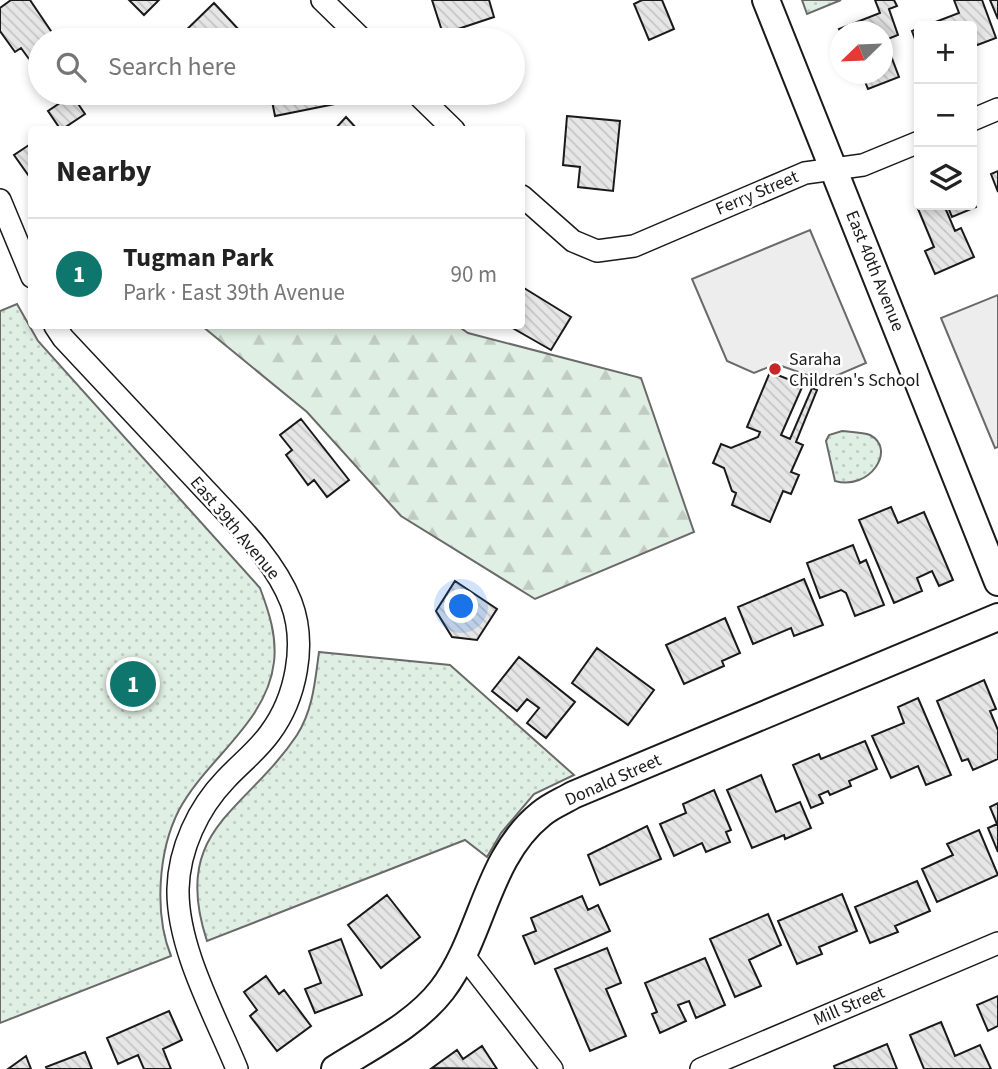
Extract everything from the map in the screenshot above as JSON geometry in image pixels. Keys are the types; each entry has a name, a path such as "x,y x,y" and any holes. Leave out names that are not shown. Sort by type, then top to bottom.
{"street":[{"path":"322,0 351,28"},
{"name":"East 40th Avenue","path":"766,0 998,582"},
{"path":"428,105 450,126"},
{"path":"977,118 998,109"},
{"name":"Ferry Street","path":"525,199 573,242 597,251 634,246 805,173 869,163 914,144"},
{"path":"0,200 28,268"},
{"name":"East 39th Avenue","path":"57,329 234,521 274,570 291,603 299,640 296,672 284,708 269,734 223,782 199,815 184,850 178,886 179,918 188,947 237,1069"},
{"name":"Donald Street","path":"335,1069 415,1017 441,991 465,957 493,881 519,836 541,813 573,795 998,617"},
{"name":"Mill Street","path":"701,1069 998,943"},
{"path":"465,957 552,1069"}],"green space":[{"path":"802,0 841,0 807,14"},
{"path":"17,304 28,323 28,329 31,329 38,341 260,588 272,624 275,652 269,684 260,704 191,792 172,826 166,844 161,883 162,921 171,956 0,1023 0,311"},
{"path":"206,329 462,329 468,333 641,378 694,532 535,599 401,516 307,412"},
{"path":"842,431 870,435 878,441 881,449 876,467 869,475 859,480 835,481 826,441 829,435"},
{"path":"319,652 450,665 574,775 534,794 501,833 487,857 465,840 207,941 198,903 198,873 206,847 219,825 277,762 297,735 310,705"}],"shaded area":[{"path":"810,230 866,363 824,381 776,364 754,373 727,361 692,279"},
{"path":"998,295 998,447 995,448 941,318"}],"building":[{"path":"11,0 30,0 49,28 28,28 28,58 21,48 15,52 0,31 0,8"},
{"path":"129,0 159,0 144,15"},
{"path":"432,0 489,0 494,17 461,28 441,28"},
{"path":"642,0 662,0 674,29 649,40 634,4"},
{"path":"875,0 894,0 897,6 889,9 898,35 893,37 893,21 860,21 880,13"},
{"path":"954,0 982,0 996,38 977,45 977,21 938,21 959,13"},
{"path":"990,0 998,0 998,19"},
{"path":"214,3 237,28 188,28"},
{"path":"893,61 899,77 893,79"},
{"path":"866,84 881,84 868,89"},
{"path":"57,105 79,105 85,114 67,126 58,126 48,111"},
{"path":"273,105 330,105 275,116"},
{"path":"567,116 620,121 613,191 578,187 580,167 563,165"},
{"path":"346,117 354,126 338,126"},
{"path":"28,146 28,175 14,155"},
{"path":"998,171 998,192 991,174"},
{"path":"919,210 946,210 955,231 961,228 974,257 935,274 925,251 934,247"},
{"path":"949,210 969,210 952,217"},
{"path":"525,289 571,317 551,350 514,329 525,329"},
{"name":"Saraha Children's School","path":"770,372 803,385 781,435 790,439 812,388 817,390 796,442 803,445 791,472 799,475 791,494 783,491 770,522 732,505 736,493 732,491 724,468 713,463 721,444 731,448 758,437 760,432 747,427"},
{"path":"301,419 349,480 327,497 314,480 308,485 286,455 292,450 280,435"},
{"path":"891,507 898,523 924,512 953,580 939,586 932,571 917,578 922,591 894,603 859,520"},
{"path":"853,545 860,563 866,560 884,605 855,616 846,593 841,590 820,598 807,563"},
{"path":"804,579 823,625 794,636 791,628 753,644 738,607"},
{"path":"455,581 497,609 477,640 452,637 436,611"},
{"path":"725,618 740,653 722,661 724,666 684,684 666,645"},
{"path":"597,648 654,690 628,725 572,683"},
{"path":"519,657 575,702 546,738 527,723 539,708 527,699 517,711 492,691"},
{"path":"984,680 996,709 990,711 998,730 998,759 973,770 968,759 962,761 937,701"},
{"path":"918,698 951,775 926,785 918,766 891,778 872,736 904,723 898,707"},
{"path":"865,741 877,769 849,781 851,786 830,795 828,791 819,795 823,803 811,808 793,765 819,754 821,759"},
{"path":"761,775 776,812 800,802 811,828 752,848 727,790"},
{"path":"714,790 731,830 726,832 730,842 706,852 702,843 674,856 660,824 686,813 683,804"},
{"path":"998,803 998,852 988,828 997,824 990,807"},
{"path":"647,826 661,859 600,885 588,855"},
{"path":"979,830 998,875 937,902 922,869 953,855 947,844"},
{"path":"917,881 930,911 895,926 898,932 870,943 855,907"},
{"path":"842,894 857,931 819,947 822,954 797,964 778,921"},
{"path":"387,895 420,937 381,968 348,925"},
{"path":"582,896 588,910 598,905 610,931 535,964 523,936 536,931 531,918"},
{"path":"768,914 781,945 749,960 761,986 735,997 710,939"},
{"path":"341,939 362,995 315,1013 305,989 321,983 309,951"},
{"path":"607,948 621,983 606,989 626,1036 590,1051 555,969"},
{"path":"705,958 725,1005 696,1018 689,1001 678,1005 686,1021 660,1033 652,1014 657,1012 645,983"},
{"path":"266,976 279,994 284,990 311,1026 277,1051 250,1016 257,1010 244,992"},
{"path":"998,996 998,1026 988,1031 977,1005"},
{"path":"169,1011 182,1040 163,1049 171,1069 144,1069 138,1055 118,1064 107,1038"},
{"path":"941,1022 955,1056 980,1045 991,1069 924,1069 910,1035"},
{"path":"887,1044 897,1069 835,1069 834,1066"},
{"path":"482,1046 497,1069 432,1068 457,1050 463,1059"},
{"path":"85,1052 92,1069 46,1067"},
{"path":"26,1056 31,1069 8,1069"}],"place":[{"name":"Saraha Children's School","path":"775,369"},
{"name":"Tugman Park","path":"133,684"}]}
